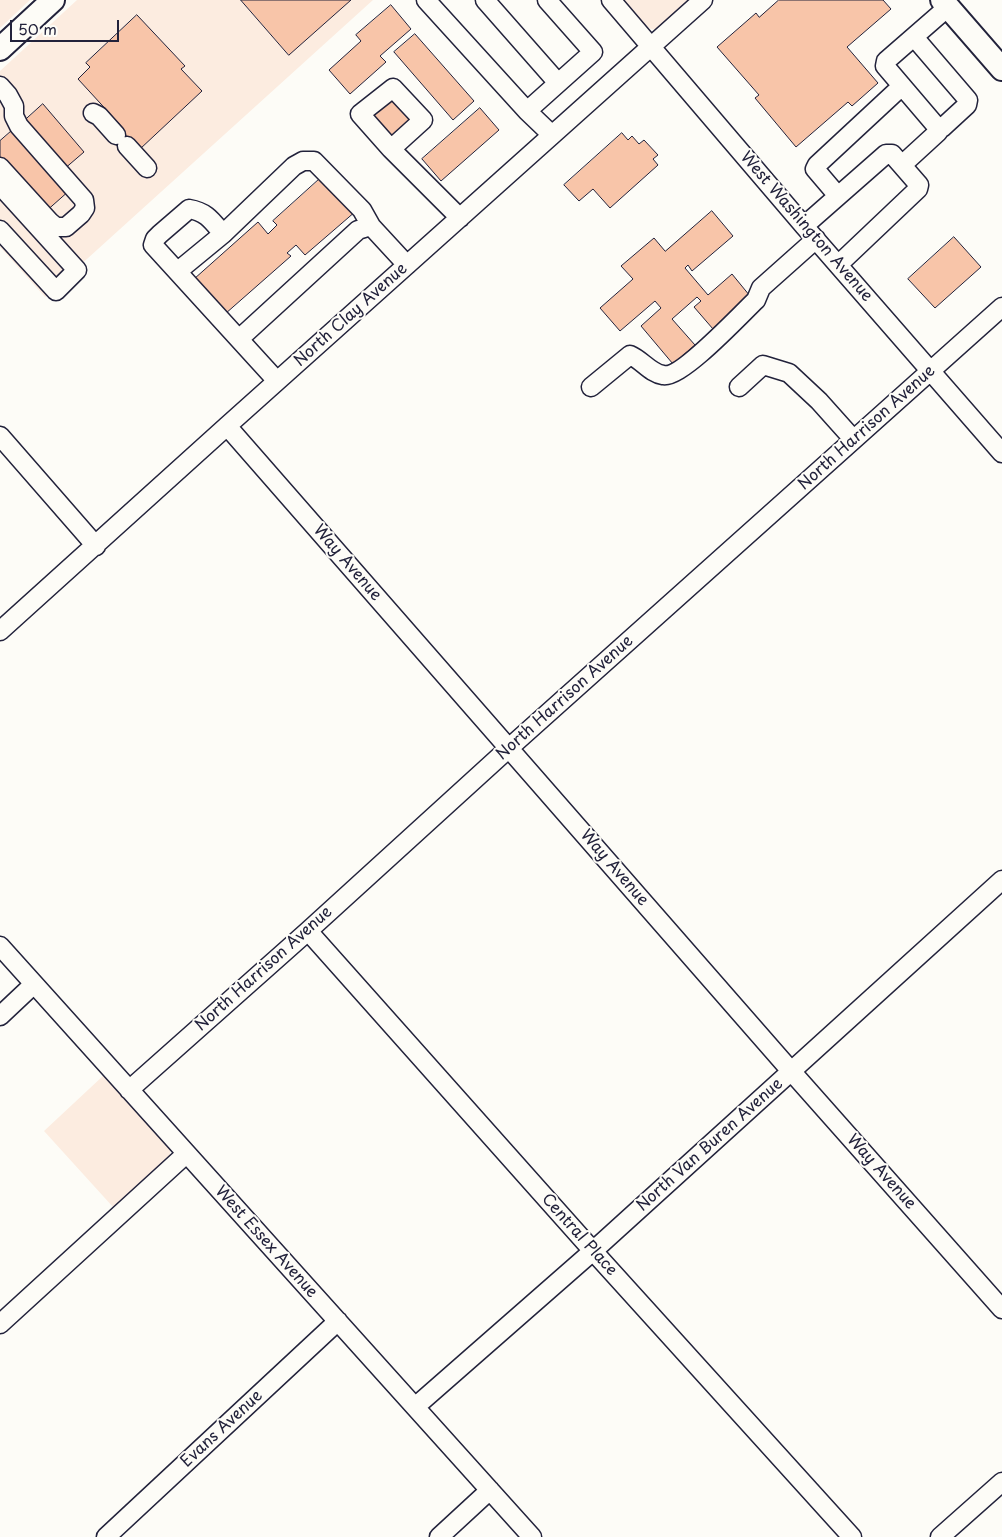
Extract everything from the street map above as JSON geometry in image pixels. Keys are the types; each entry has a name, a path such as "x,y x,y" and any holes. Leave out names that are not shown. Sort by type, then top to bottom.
{"main road":[{"path":"0,49 53,0"},
{"path":"945,3 1002,69"}],"street":[{"path":"426,0 552,135"},
{"path":"485,0 558,83"},
{"path":"528,111 593,52 547,0"},
{"name":"West Washington Avenue","path":"611,0 804,226 1002,453"},
{"name":"North Clay Avenue","path":"0,631 703,0"},
{"path":"902,165 938,132 937,127 885,66 886,61 914,37 945,3"},
{"path":"914,37 968,100 967,105 942,128 937,127"},
{"path":"0,86 14,106 14,116 19,126 84,200 85,208 82,214 66,227 56,227 0,167"},
{"path":"838,196 815,169 817,165 902,86"},
{"path":"93,113 99,116 147,168"},
{"path":"391,149 460,218"},
{"path":"804,226 886,154 892,154 920,185 839,264"},
{"path":"178,271 223,234 294,166 304,161 314,160 362,210 371,226 407,265"},
{"path":"0,230 56,291 77,270 4,197"},
{"path":"223,234 206,214 198,210 189,209 160,234 154,245 277,381"},
{"path":"240,339 358,230 371,226"},
{"path":"591,387 630,355 650,370 665,376 672,375 695,358 756,300 761,288 816,239"},
{"name":"North Harrison Avenue","path":"129,1090 1002,307"},
{"path":"739,387 763,364 789,373 819,401 853,440"},
{"name":"Way Avenue","path":"227,426 1002,1309"},
{"path":"0,436 96,546"},
{"name":"North Van Buren Avenue","path":"415,1407 593,1251 1002,880"},
{"name":"Central Place","path":"308,930 593,1251 852,1537"},
{"name":"West Essex Avenue","path":"0,946 532,1537"},
{"path":"0,1016 34,984"},
{"path":"0,1324 186,1154"},
{"name":"Evans Avenue","path":"106,1537 338,1321"},
{"path":"940,1537 1002,1482"},
{"path":"439,1537 490,1490"}],"shaded area":[{"path":"0,0 30,0 0,28"},
{"path":"77,0 373,0 45,297 0,247 0,71"},
{"path":"623,0 690,0 656,30 644,24"},
{"path":"104,1075 170,1148 170,1155 113,1207 44,1131"}],"building":[{"path":"241,0 351,0 289,55"},
{"path":"779,0 883,0 891,9 847,47 878,83 852,106 848,102 796,147 755,98 759,95 717,47 756,13 759,17"},
{"path":"391,5 411,29 380,56 386,62 350,94 329,70 361,41 356,35"},
{"path":"137,15 185,66 181,69 202,91 140,149 122,151 111,139 123,128 78,79 90,67 86,63"},
{"path":"415,34 474,101 453,120 394,52"},
{"path":"393,98 411,119 386,140 368,119"},
{"path":"43,104 84,152 63,170 22,123"},
{"path":"480,108 499,130 441,181 422,159"},
{"path":"15,128 70,190 44,213 0,162 0,141"},
{"path":"622,133 628,140 632,136 639,144 644,140 658,155 653,159 658,165 610,208 593,189 579,201 564,185"},
{"path":"324,175 356,211 305,255 296,245 287,253 291,256 225,314 194,279 258,222 268,234 277,225 273,221"},
{"path":"712,211 733,236 692,271 688,265 685,268 708,295 732,274 750,296 713,329 694,307 701,301 697,297 672,319 695,345 673,364 641,326 661,308 655,301 620,331 600,308 633,279 621,266 654,238 665,251"},
{"path":"954,237 981,267 935,308 908,279"}]}
